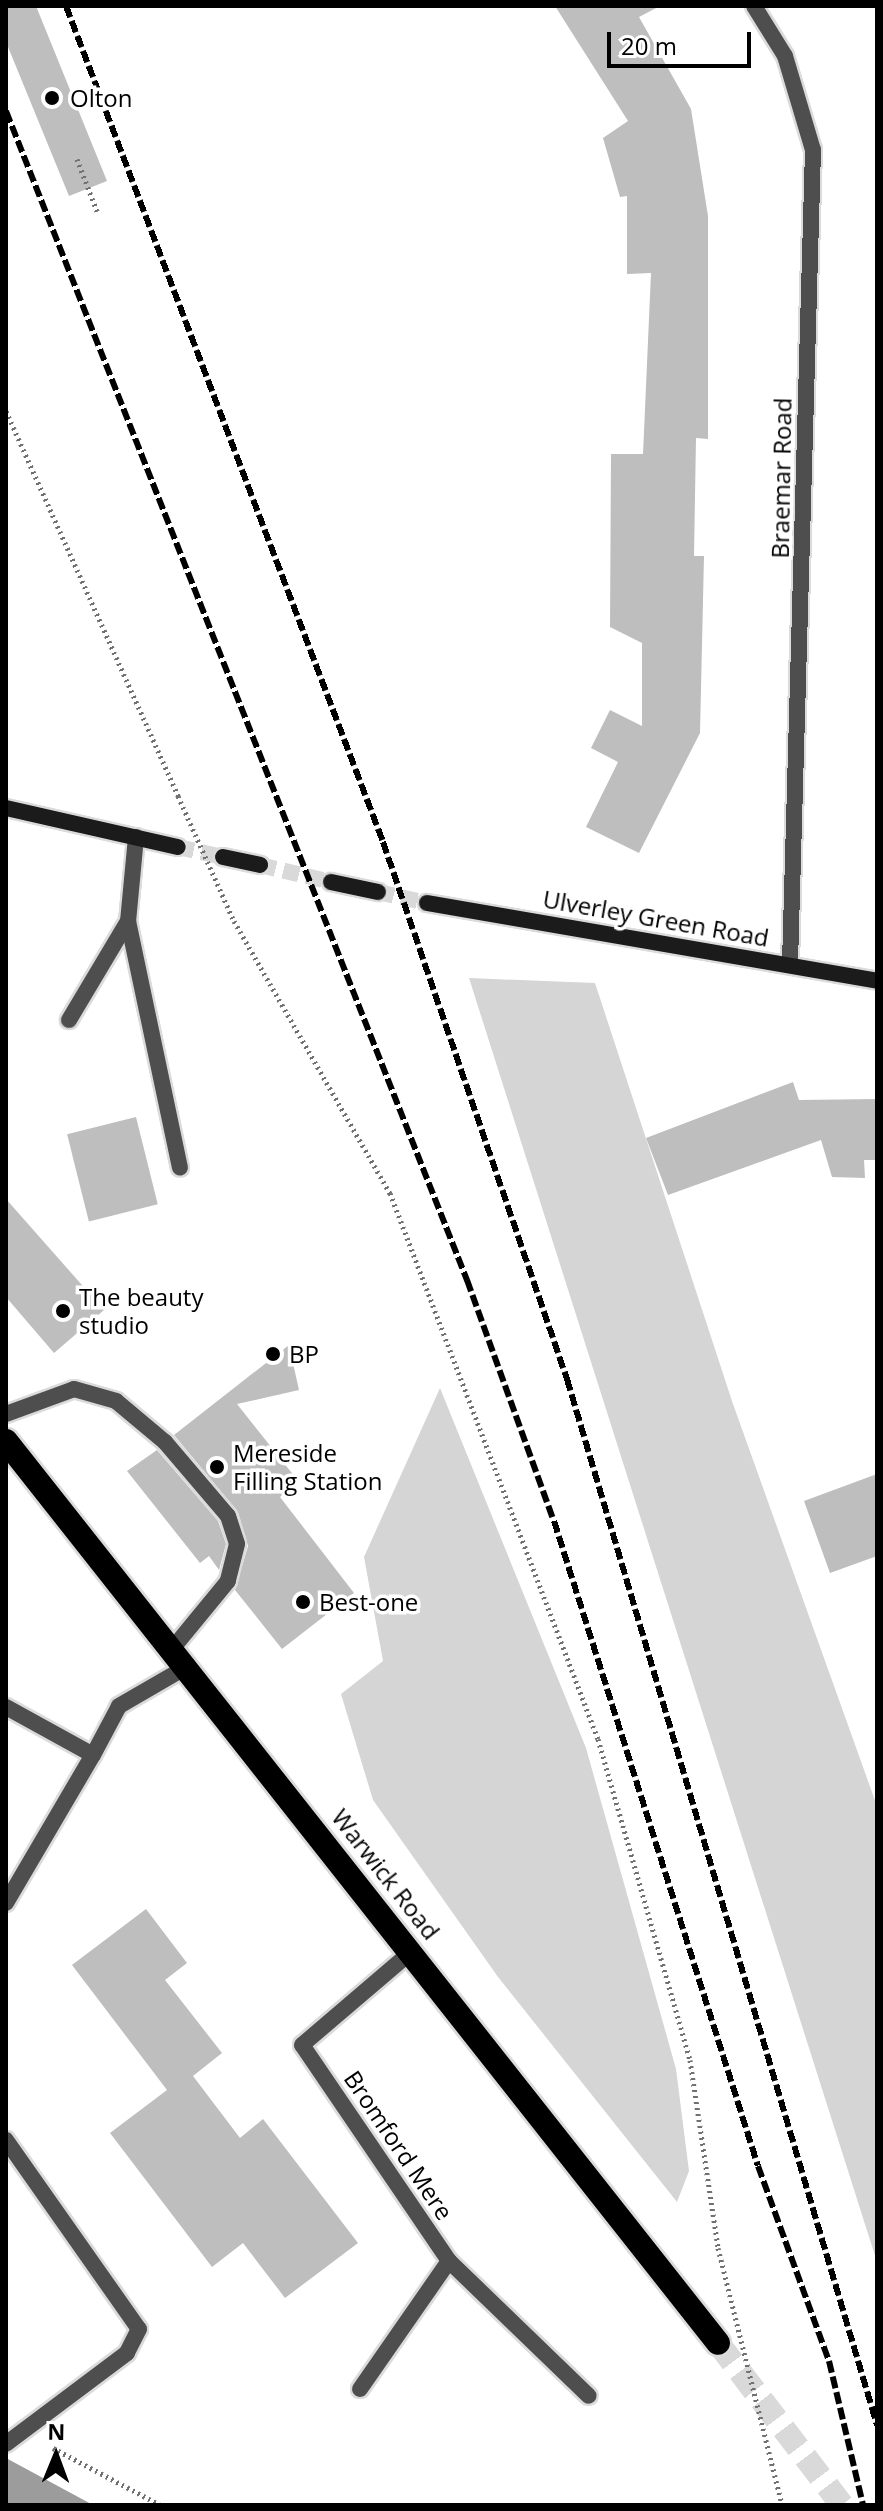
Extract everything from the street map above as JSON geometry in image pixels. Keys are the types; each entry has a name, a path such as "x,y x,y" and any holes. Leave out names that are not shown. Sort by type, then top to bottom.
{"highway":[{"name":"Warwick Road","path":"6,1441 181,1657 718,2343"}],"street":[{"name":"Braemar Road","path":"754,6 785,56 813,150 790,965"},
{"path":"6,808 178,847"},
{"path":"136,837 128,921 180,1168"},
{"path":"223,857 260,865"},
{"path":"331,882 378,892"},
{"name":"Ulverley Green Road","path":"427,903 877,981"},
{"path":"69,1020 128,921"},
{"path":"6,1414 74,1389 116,1401 165,1442 228,1516 237,1544 228,1581 181,1657 119,1706 6,1903"},
{"path":"6,1707 93,1755"},
{"name":"Bromford Mere","path":"411,1952 302,2045 449,2261"},
{"path":"6,2140 139,2329 127,2353 26,2434 6,2444"},
{"path":"360,2389 449,2261 589,2396"}],"path":[{"path":"77,159 97,211"},
{"path":"6,411 234,921 390,1193 598,1739 690,2060 718,2248 782,2505"},
{"path":"26,2434 160,2505"}],"shaded area":[{"path":"469,978 595,983 733,1404 877,1806 877,2262"},
{"path":"440,1388 586,1748 676,2069 689,2171 677,2202 498,1977 373,1800 341,1694 383,1661 364,1557"},
{"path":"6,2458 93,2505 6,2505"}],"building":[{"path":"6,6 36,6 107,181 69,196 6,42"},
{"path":"555,6 660,6 639,17 691,109 708,216 708,439 696,438 694,556 704,556 700,733 639,853 586,827 618,762 591,748 610,710 642,726 642,643 610,627 611,454 643,454 651,273 627,274 627,196 620,197 603,138 628,121"},
{"path":"793,1082 799,1100 877,1099 877,1160 864,1160 865,1178 832,1177 821,1140 668,1195 646,1138"},
{"path":"136,1117 158,1204 89,1222 67,1134"},
{"path":"6,1199 104,1310 54,1353 6,1297"},
{"path":"289,1345 299,1390 237,1404 299,1482 280,1497 354,1593 282,1649 235,1590 248,1546 238,1512 174,1435"},
{"path":"157,1450 218,1521 226,1544 219,1570 209,1556 200,1563 127,1471"},
{"path":"877,1474 877,1556 830,1573 804,1501"},
{"path":"146,1909 187,1963 165,1980 222,2053 193,2076 240,2138 263,2119 358,2243 285,2298 243,2243 212,2267 110,2133 167,2090 72,1965"}],"tunnel":[{"path":"178,847 223,857"},
{"path":"260,865 331,882"},
{"path":"378,892 427,903"},
{"path":"718,2343 842,2505"}],"railway":[{"path":"66,6 383,842 567,1379 877,2425"},
{"path":"6,111 467,1280 554,1521 758,2166 829,2361 863,2505"}],"place":[{"name":"Olton","path":"52,98"},
{"name":"The beauty studio","path":"63,1311"},
{"name":"BP","path":"273,1354"},
{"name":"Mereside Filling Station","path":"217,1467"},
{"name":"Best-one","path":"303,1602"}]}
